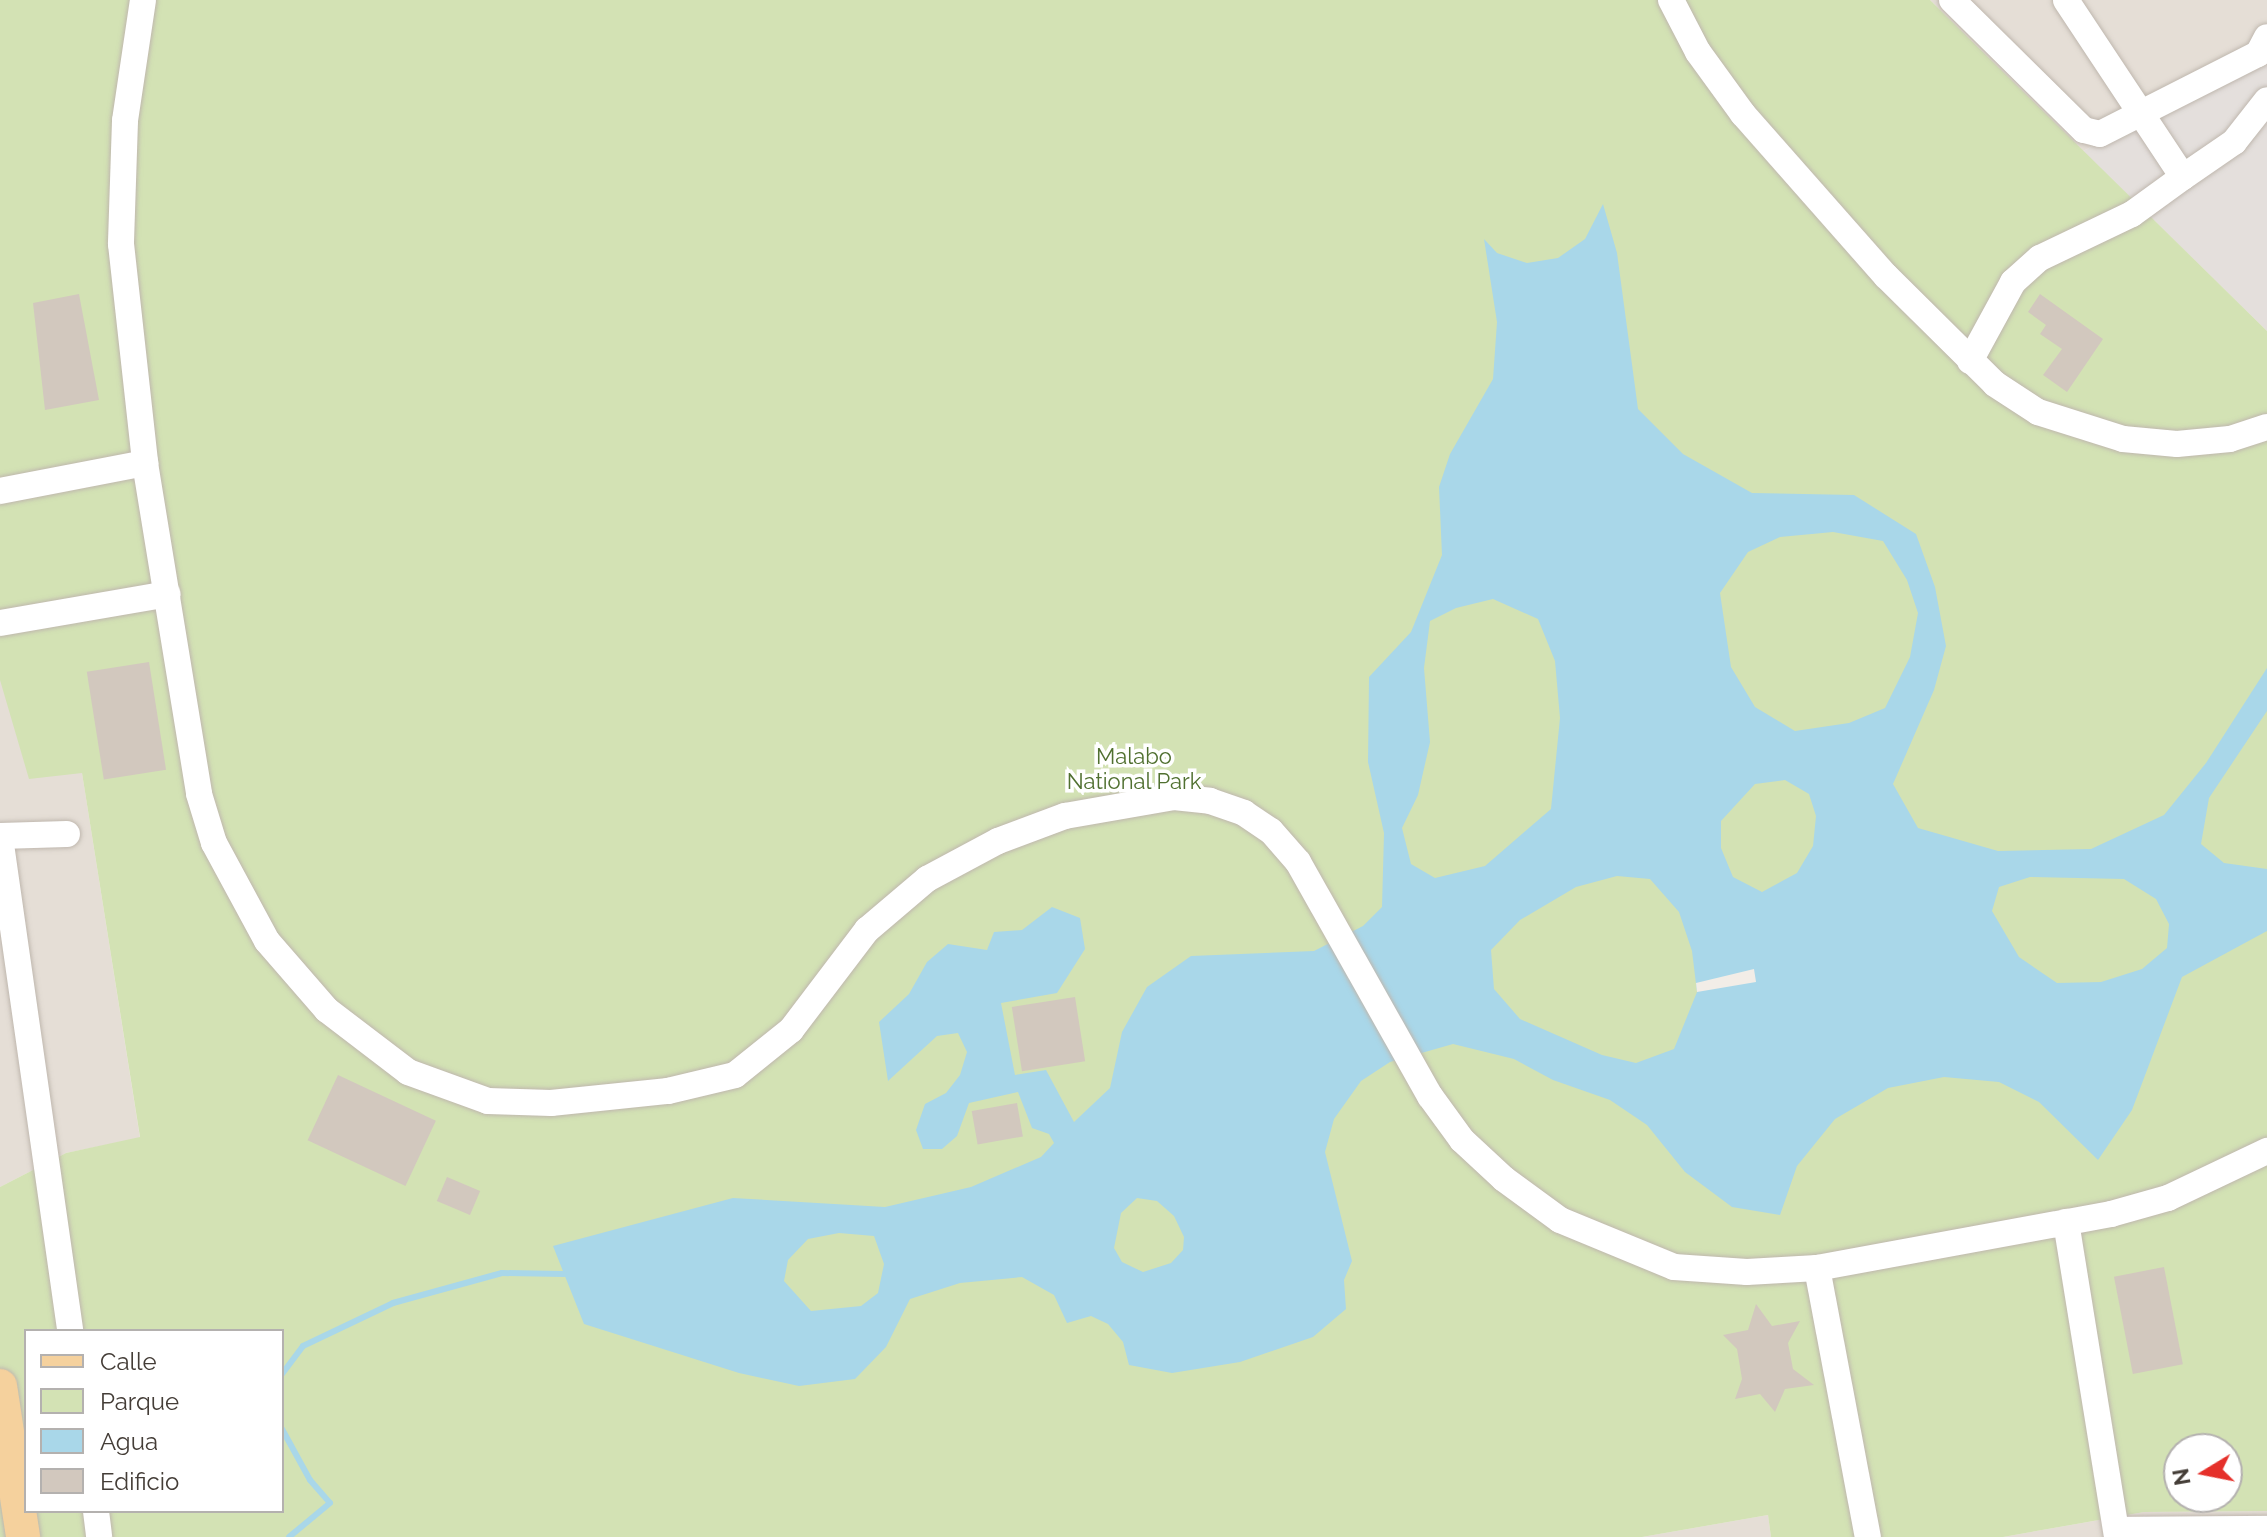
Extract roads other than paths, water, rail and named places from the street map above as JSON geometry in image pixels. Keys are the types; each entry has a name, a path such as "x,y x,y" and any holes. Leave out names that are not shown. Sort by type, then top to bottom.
{"main road":[{"path":"0,1386 23,1537"}],"lane":[{"path":"143,0 125,121 121,244 145,463 199,794 214,843 238,895 267,941 358,1037 408,1072 463,1094 551,1103 668,1091 735,1075 791,1030 867,930 896,902 927,879 998,841 1065,816 1132,801 1210,801 1271,831 1322,903 1430,1096 1462,1140 1504,1179 1560,1220 1614,1246 1674,1267 1747,1272 1817,1268 2066,1222 2168,1198 2267,1151"},
{"path":"1671,0 1698,52 1743,114 1886,276 1970,361 2038,412 2123,439 2177,444 2230,439 2267,427"},
{"path":"1952,0 2084,130 2100,134 2258,54 2267,37"},
{"path":"2066,0 2145,113 2183,177"},
{"path":"1970,361 2013,282 2040,258 2132,214 2234,142 2267,100"},
{"path":"0,491 145,463"},
{"path":"0,623 168,594"},
{"path":"67,834 0,837 70,1329"},
{"path":"2066,1222 2117,1535 2267,1529"},
{"path":"1817,1268 1868,1537"},
{"path":"96,1513 99,1537"}],"water":[{"path":"1603,204 1617,253 1638,409 1683,454 1752,493 1854,495 1916,534 1935,587 1946,646 1934,690 1893,784 1918,828 1998,851 2091,849 2164,815 2206,763 2267,668 2267,711 2209,798 2201,844 2224,863 2267,869 2267,931 2182,977 2132,1110 2098,1160 2039,1102 1999,1082 1944,1077 1888,1088 1835,1119 1797,1166 1780,1215 1732,1207 1685,1172 1647,1125 1610,1100 1553,1080 1514,1059 1453,1044 1390,1062 1361,1081 1334,1119 1325,1152 1352,1261 1344,1280 1346,1309 1313,1337 1240,1362 1172,1373 1129,1365 1123,1342 1108,1324 1091,1316 1067,1323 1054,1295 1022,1277 960,1283 910,1299 886,1347 855,1379 799,1386 739,1373 584,1324 553,1246 733,1198 885,1207 971,1187 1041,1157 1054,1143 1049,1134 1032,1128 1018,1092 969,1103 957,1136 942,1149 923,1149 916,1130 925,1104 946,1093 960,1075 967,1052 958,1033 937,1036 888,1081 879,1022 909,994 927,962 948,944 987,950 994,932 1022,930 1052,907 1080,918 1085,949 1057,993 1001,1003 1015,1075 1046,1070 1074,1122 1110,1088 1122,1032 1147,987 1191,956 1314,951 1363,926 1382,907 1384,833 1368,762 1369,677 1411,632 1442,555 1439,487 1450,454 1493,379 1497,322 1484,239 1497,253 1527,263 1558,258 1585,239","holes":["1833,532 1883,541 1907,580 1918,613 1910,657 1885,708 1849,723 1795,731 1755,707 1731,667 1720,593 1748,552 1780,537","1493,599 1538,619 1555,661 1560,718 1551,809 1485,866 1435,878 1411,864 1402,828 1418,795 1430,742 1424,668 1430,621 1456,608","1785,780 1809,794 1816,816 1813,846 1797,873 1762,892 1733,877 1721,848 1721,821 1755,784","1617,876 1650,879 1679,912 1692,951 1697,992 1674,1049 1636,1063 1602,1055 1520,1019 1494,989 1491,950 1520,920 1576,887","2030,877 2124,879 2156,899 2169,924 2167,948 2142,969 2101,982 2057,983 2019,957 1992,911 1999,887","1137,1198 1157,1201 1174,1216 1184,1237 1183,1250 1171,1263 1143,1272 1122,1262 1114,1248 1121,1213","839,1233 874,1236 884,1264 878,1293 861,1306 811,1311 784,1281 788,1260 808,1239"]}],"waterway":[{"path":"284,1371 303,1346 393,1303 502,1273 564,1274"},
{"path":"284,1433 310,1480 330,1503 289,1537"}],"park label":[{"name":"Malabo National Park","path":"1134,768"}]}
